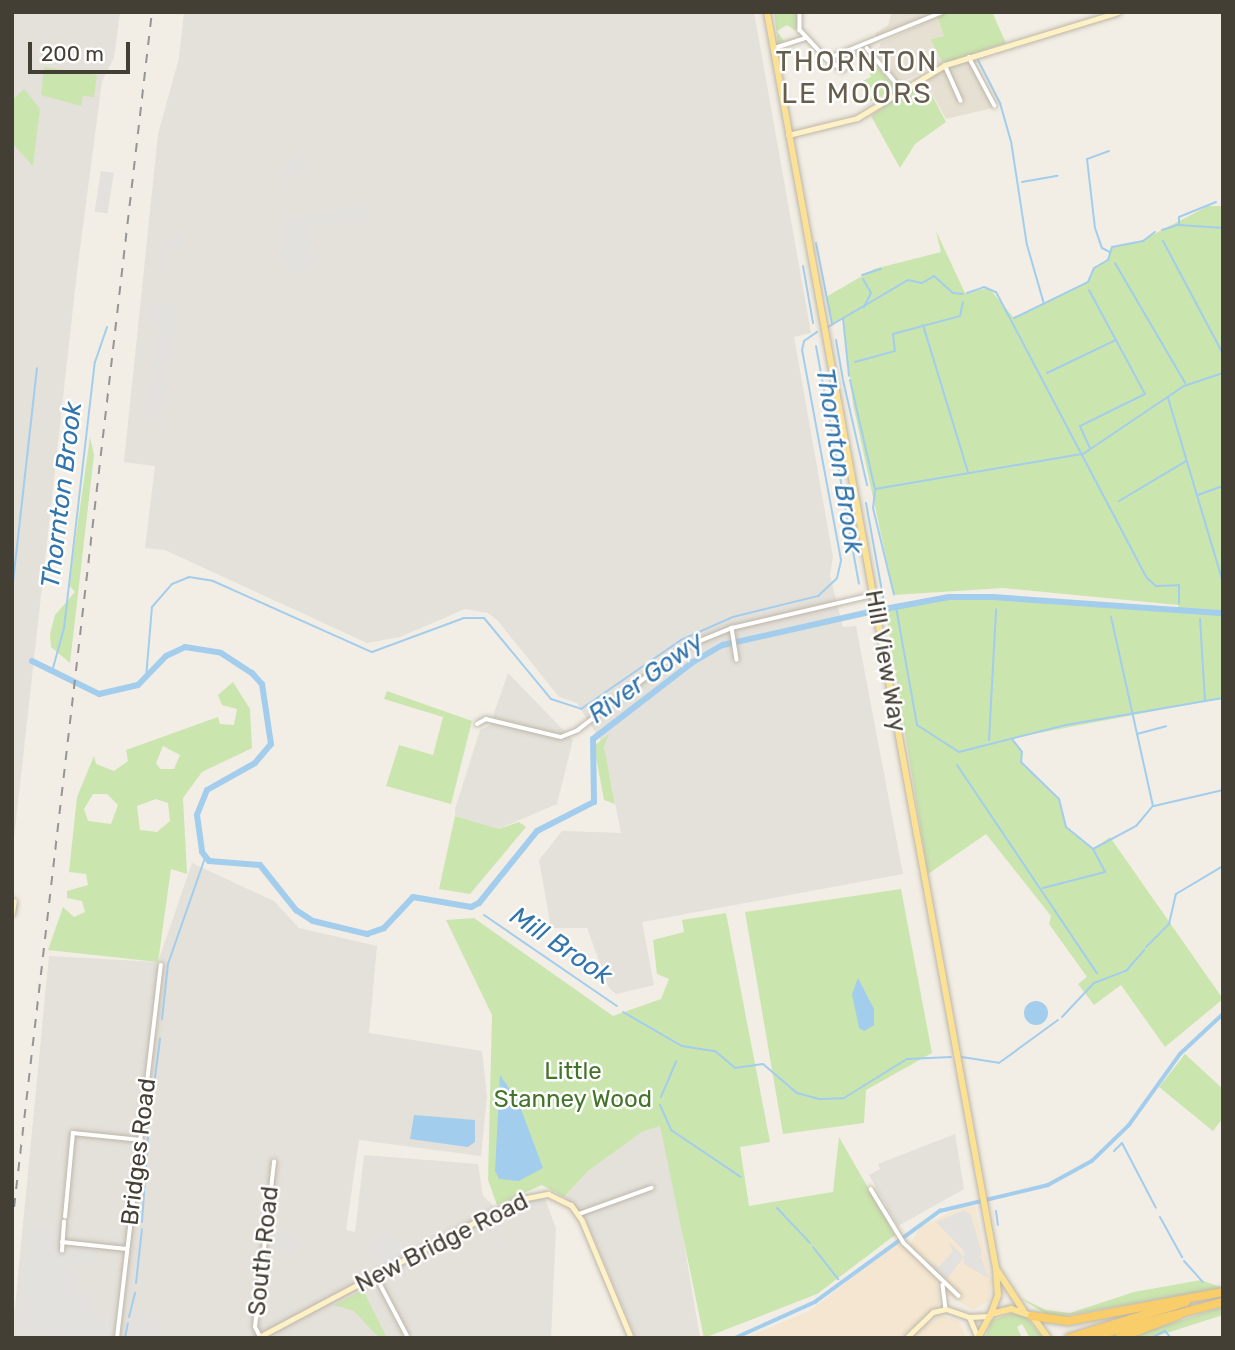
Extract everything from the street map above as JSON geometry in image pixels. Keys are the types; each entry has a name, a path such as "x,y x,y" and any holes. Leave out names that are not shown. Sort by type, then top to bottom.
{"highway":[{"path":"1032,1316 1068,1321 1223,1293"},
{"path":"1069,1338 1157,1308 1223,1293"},
{"path":"1087,1338 1223,1303"},
{"path":"1119,1338 1223,1303"}],"main road":[{"name":"Hill View Way","path":"767,12 996,1268 998,1295 978,1338"},
{"name":"Hill View Way","path":"996,1268 1024,1311"},
{"path":"991,1315 1024,1311 1032,1316 1048,1338"}],"street":[{"path":"800,12 806,38 827,59 843,70 853,51"},
{"path":"920,12 923,21"},
{"path":"827,59 866,48 943,12"},
{"path":"788,135 857,118 901,89 945,65 1118,12"},
{"path":"774,48 806,38"},
{"path":"874,53 879,42"},
{"path":"866,48 874,53 901,89"},
{"path":"970,57 995,106"},
{"path":"945,65 961,101"},
{"path":"477,724 486,719 546,737 569,734 685,648 732,628 873,595"},
{"path":"732,628 737,660"},
{"path":"12,913 14,901"},
{"name":"Bridges Road","path":"117,1338 161,966"},
{"path":"61,1251 73,1133 141,1140"},
{"name":"South Road","path":"258,1337 255,1328 274,1162"},
{"path":"631,1338 622,1306 579,1214 651,1188"},
{"path":"871,1189 904,1243 959,1296"},
{"name":"New Bridge Road","path":"258,1337 528,1195 559,1197 579,1214"},
{"path":"62,1242 127,1249"},
{"path":"376,1276 407,1335"},
{"path":"943,1282 946,1309"},
{"path":"906,1338 933,1312 946,1309 969,1317 991,1315"},
{"path":"969,1317 978,1338"}],"shaded area":[{"path":"12,12 120,12 114,58 102,81 77,272 12,857"},
{"path":"184,12 754,12 811,333 794,337 833,557 830,575 843,627 856,626 903,874 642,922 654,985 616,994 609,988 587,928 551,928 539,860 562,831 621,833 604,746 577,703 559,697 498,621 488,613 465,609 400,637 367,643 165,550 145,548 155,466 124,462 158,134 179,58"},
{"path":"892,12 940,12 877,41 875,34 888,25"},
{"path":"937,17 944,36 930,39 943,63 899,83 876,53 881,43"},
{"path":"964,60 975,61 997,107 946,119 923,78"},
{"path":"304,151 310,166 284,183 278,168"},
{"path":"101,171 114,173 107,214 95,211"},
{"path":"368,202 368,222 344,224 342,218 342,223 309,229 317,270 284,275 276,232 281,219 340,212 325,208"},
{"path":"178,229 185,230 183,249 170,249 167,271 158,270 165,237 176,239"},
{"path":"148,302 178,304 163,423 144,420 156,324 146,322"},
{"path":"508,673 573,740 557,804 499,829 455,816 455,809 480,730 490,725"},
{"path":"192,863 274,901 299,928 377,946 369,1033 482,1051 487,1097 481,1156 359,1140 346,1230 355,1232 364,1155 478,1164 483,1196 501,1213 527,1199 545,1199 556,1228 551,1338 12,1338 49,956 158,962"},
{"path":"660,1126 679,1214 700,1338 636,1338 585,1218 564,1197 588,1171 642,1132"},
{"path":"955,1134 964,1189 898,1226 869,1175 880,1169 878,1164"},
{"path":"538,1199 539,1204 496,1229 505,1245 499,1248 488,1224"},
{"path":"975,1206 991,1282 989,1301 973,1310 946,1294 943,1280 910,1245 920,1227 960,1207"},
{"path":"964,1210 971,1215 982,1254 975,1263 981,1257 988,1278 964,1264 964,1251 936,1222"},
{"path":"27,1224 60,1227 58,1252 67,1246 97,1250 95,1266 71,1263 70,1272 77,1273 76,1291 92,1293 91,1313 114,1316 111,1338 16,1333"},
{"path":"272,1232 300,1235 298,1255 269,1249"},
{"path":"386,1233 396,1238 401,1248 396,1258 386,1263 376,1258 371,1248 376,1238"},
{"path":"900,1241 938,1279 939,1305 899,1338 745,1338 809,1311"},
{"path":"948,1241 964,1257 946,1280 927,1261 939,1267 953,1251"},
{"path":"132,1312 159,1315 156,1338 129,1338"},
{"path":"940,1315 958,1321 967,1338 909,1338"}],"green space":[{"path":"774,12 798,12 796,31 787,25 777,31 784,41 799,37 778,44"},
{"path":"948,12 992,12 1006,43 943,63 930,39 944,36 937,17"},
{"path":"873,60 895,89 870,102 858,83 871,77 866,62"},
{"path":"44,67 97,75 94,97 83,96 81,106 41,95"},
{"path":"923,78 946,122 915,144 900,168 871,116"},
{"path":"24,89 40,109 33,166 13,144 12,100"},
{"path":"1208,206 1223,206 1223,698 1012,738 1022,752 1021,763 1059,799 1067,827 1093,849 1110,837 1223,999 1165,1047 1121,985 1094,1005 1078,984 1087,977 1049,924 1051,916 986,834 928,874 885,609 949,597 1092,602 1178,612 1178,605 1003,588 894,595 853,404 843,318 832,325 826,297 874,269 941,252 936,231 965,293 989,288 1014,318 1088,282 1094,268 1108,260 1112,247 1143,240"},
{"path":"90,437 94,455 70,663 51,647 50,634 55,615 75,592 69,585"},
{"path":"233,682 250,709 252,748 202,772 183,798 187,874 171,869 158,962 48,950 63,907 74,917 85,912 82,901 67,898 67,891 88,885 86,874 69,872 77,797 94,756 96,764 114,771 128,761 126,750 218,717 220,724 234,725 237,709 222,705 218,695","holes":["163,746 180,755 174,769 160,769 156,763","93,794 107,794 118,805 111,824 88,821 84,809","156,799 168,803 170,821 157,832 140,830 137,806"]},
{"path":"387,691 472,721 451,804 386,786 399,745 433,755 443,717 384,699"},
{"path":"609,734 604,746 615,804 604,800 594,746"},
{"path":"455,816 499,829 519,822 526,827 470,894 439,889"},
{"path":"901,889 932,1053 866,1090 864,1123 783,1134 745,912"},
{"name":"Little Stanney Wood","path":"726,913 770,1142 740,1147 749,1206 833,1192 839,1137 895,1235 817,1294 704,1338 660,1126 642,1132 588,1171 564,1197 542,1185 497,1205 488,1180 492,1015 446,920 474,918 613,1016 661,999 669,979 657,974 653,940 684,932 682,920"},
{"path":"1185,1054 1223,1089 1223,1118 1213,1131 1159,1087"},
{"path":"1201,1280 1223,1288 1052,1318 1017,1296 1046,1310 1070,1313 1134,1292"},
{"path":"363,1290 387,1338 379,1338 354,1311 334,1305"},
{"path":"1223,1307 1223,1315 1151,1338 1125,1338"},
{"path":"1014,1313 1026,1317 1043,1338 1030,1338 1022,1324 1017,1327 1022,1338 985,1338 992,1320"}],"water":[{"path":"858,978 874,1009 874,1025 864,1031 859,1028 852,994"},
{"path":"1036,1001 1045,1004 1048,1013 1045,1022 1036,1025 1027,1022 1024,1013 1027,1004"},
{"path":"500,1075 518,1101 543,1168 519,1181 499,1179 495,1171"},
{"path":"414,1115 475,1120 475,1142 468,1147 410,1139"}],"waterway":[{"path":"978,60 1000,103 1011,141 1027,245 1044,304"},
{"path":"1109,151 1087,159 1095,228 1102,248 1110,252"},
{"path":"1022,182 1057,176"},
{"path":"1216,202 1179,217 1179,225 1223,228"},
{"path":"1162,230 1177,225"},
{"path":"1014,318 1088,282 1094,268 1108,260 1112,247 1143,241 1155,232"},
{"path":"1163,241 1223,354"},
{"path":"816,243 832,324"},
{"path":"1115,263 1185,383"},
{"path":"803,266 813,323"},
{"path":"862,275 881,269"},
{"name":"Thornton Brook","path":"828,327 908,280 922,283 934,276 953,293 963,294"},
{"path":"863,279 871,293 864,307"},
{"name":"Thornton Brook","path":"967,293 984,287 996,292 1147,578 1156,586 1179,585 1179,603"},
{"path":"1089,290 1145,394 1080,426 1090,448"},
{"path":"855,362 895,351 893,334 960,316 963,302"},
{"path":"843,318 849,376"},
{"path":"923,325 968,472"},
{"name":"Thornton Brook","path":"53,668 64,628 95,362 107,327"},
{"name":"Thornton Brook","path":"146,678 152,607 172,584 189,577 213,581 372,652 464,618 484,618 551,699 581,709 681,640 733,617 818,596 837,578 841,560 802,350 804,341 817,332"},
{"path":"836,340 843,378"},
{"path":"1047,373 1116,340"},
{"path":"816,346 845,504"},
{"path":"13,582 37,368"},
{"path":"850,380 875,489 1083,454 1184,386 1223,373"},
{"path":"843,380 867,485"},
{"path":"1168,398 1223,583"},
{"path":"1119,501 1186,461"},
{"path":"1198,495 1223,486"},
{"path":"875,490 873,508 894,595"},
{"path":"866,503 883,597"},
{"path":"845,507 859,584"},
{"name":"River Gowy","path":"879,610 949,597 992,597 1223,613"},
{"path":"896,607 917,725 959,752 1066,725 1223,698"},
{"path":"989,740 996,609"},
{"name":"River Gowy","path":"32,661 99,694 138,685 166,656 185,647 221,653 252,673 262,684 271,744 255,763 207,790 197,815 202,852 209,861 260,865 296,910 313,921 367,934 384,928 413,897 471,907 479,903 537,831 594,802 593,739 693,662 723,645 869,612"},
{"path":"1093,849 1136,826 1153,806 1111,617"},
{"path":"1200,619 1205,700"},
{"path":"1137,734 1166,726"},
{"path":"1012,739 1022,752 1021,762 1059,799 1066,827 1093,849 1105,872 1043,888"},
{"path":"957,765 1097,973"},
{"path":"1154,806 1223,790"},
{"path":"162,1019 168,964 205,858"},
{"name":"Mill Brook","path":"1146,947 1169,924 1176,894 1223,866"},
{"name":"Mill Brook","path":"484,915 617,1006"},
{"name":"Mill Brook","path":"1062,1017 1094,983 1126,971 1144,950"},
{"name":"Mill Brook","path":"623,1012 682,1046 715,1051 735,1068 763,1064 797,1093 819,1099 844,1098 907,1059 951,1057"},
{"path":"735,1338 815,1302 940,1211 1048,1185 1092,1161 1129,1125 1180,1054 1223,1014"},
{"name":"Mill Brook","path":"962,1057 999,1063 1058,1020"},
{"path":"149,1123 160,1039"},
{"path":"661,1097 676,1061"},
{"path":"660,1105 671,1130 741,1177"},
{"path":"142,1222 148,1137"},
{"path":"1114,1151 1122,1143 1156,1208"},
{"path":"777,1208 810,1243"},
{"path":"996,1211 998,1225"},
{"path":"1160,1217 1182,1257"},
{"path":"136,1283 142,1229"},
{"path":"813,1247 838,1279"},
{"path":"1184,1261 1203,1282"},
{"path":"129,1317 135,1293"},
{"path":"125,1338 128,1323"},
{"path":"1151,1338 1165,1331 1171,1338"}],"railway":[{"path":"12,1225 152,12"}],"district":[{"name":"THORNTON LE MOORS","path":"857,78"}]}
